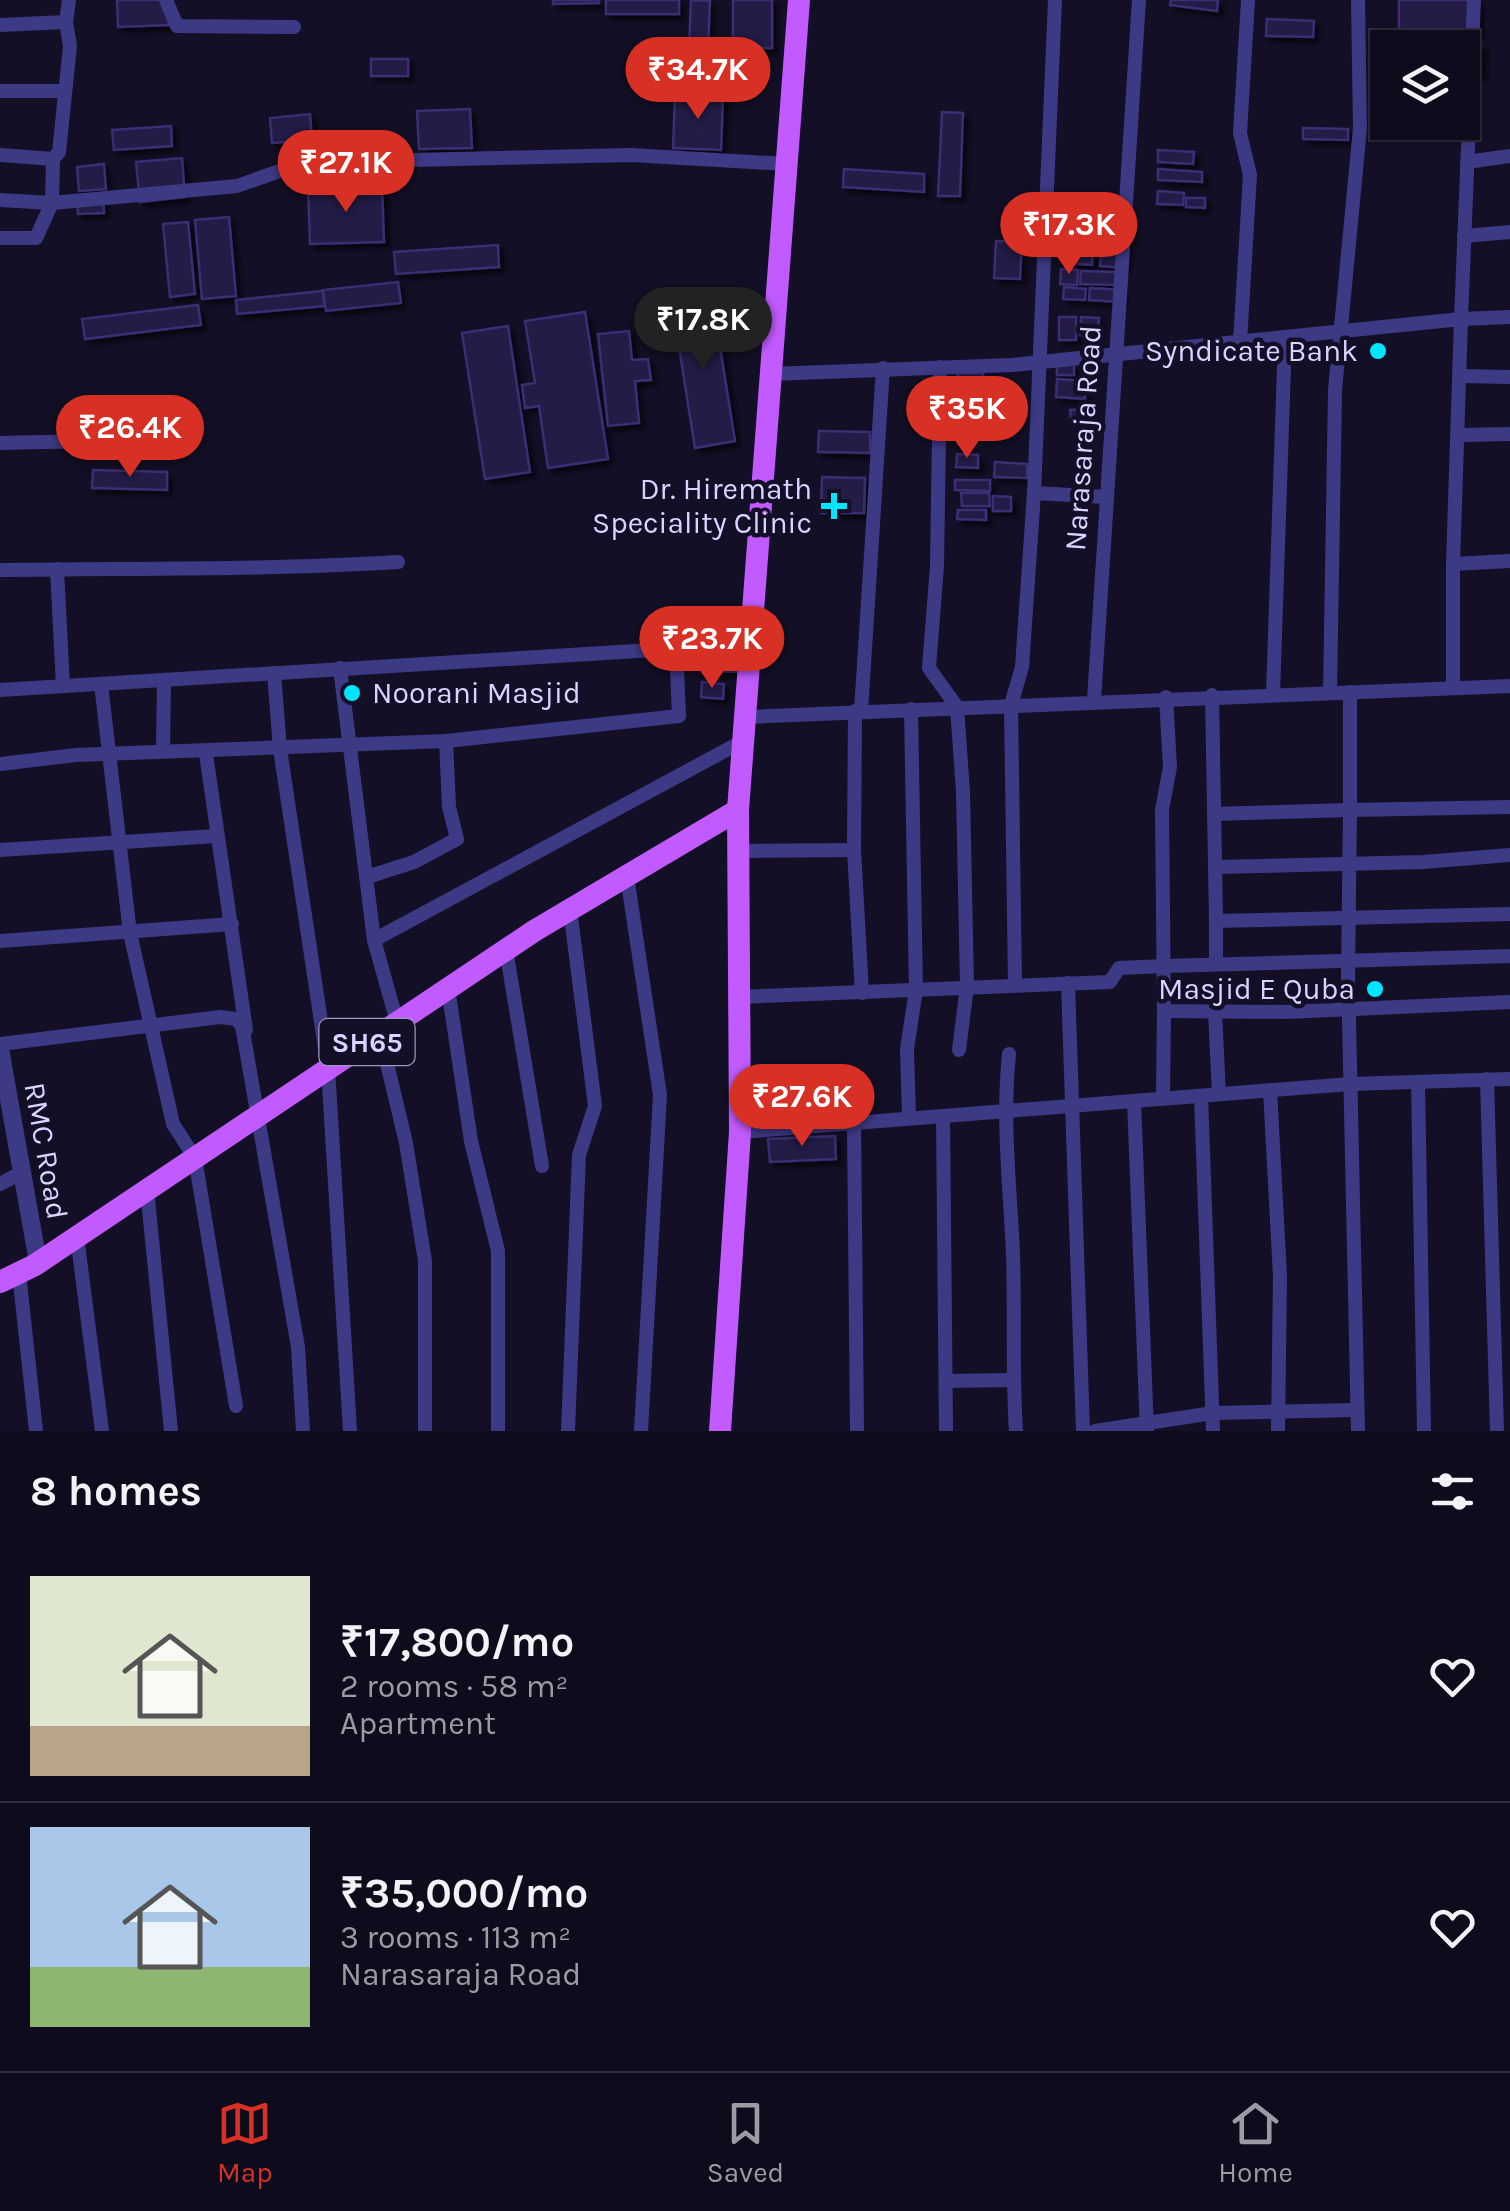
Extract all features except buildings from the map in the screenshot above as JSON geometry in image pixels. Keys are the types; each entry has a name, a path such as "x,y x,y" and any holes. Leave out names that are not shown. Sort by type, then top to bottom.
{"main road":[{"path":"720,1431 740,1132 738,810 799,0"},
{"name":"SH65","path":"23,1270 506,949 738,810"}],"street":[{"path":"0,238 36,238 52,203 53,158 59,152 62,91 70,46 66,22 70,0"},
{"path":"166,0 177,26 294,27"},
{"path":"1015,984 1011,705 1022,667 1034,493 1055,0"},
{"name":"Narasaraja Road","path":"1094,700 1139,0"},
{"path":"1240,342 1250,175 1240,133 1248,0"},
{"path":"1330,692 1341,331 1360,128 1358,0"},
{"path":"1453,688 1453,564 1474,0"},
{"path":"0,25 66,22"},
{"path":"0,91 62,91"},
{"path":"0,156 53,158"},
{"path":"0,200 52,203 237,186 291,167 367,161 631,156 787,164"},
{"path":"1467,162 1510,156"},
{"path":"1464,236 1510,232"},
{"path":"771,374 1040,363 1510,317"},
{"path":"1273,694 1285,337"},
{"path":"940,367 937,566 929,668 957,707 964,792 967,986 959,1050"},
{"path":"862,994 854,850 858,711 883,368"},
{"path":"1460,376 1510,377"},
{"path":"1460,435 1510,434"},
{"path":"0,443 30,438 41,442 90,441"},
{"path":"1034,493 1107,497"},
{"path":"1453,564 1510,561"},
{"path":"0,570 152,566 274,570 398,562"},
{"path":"56,570 63,686"},
{"path":"0,690 751,644"},
{"path":"0,764 164,751 206,754 446,741 679,716 676,646"},
{"path":"340,668 374,940 426,1261 424,1431"},
{"path":"274,673 280,749 328,1068 350,1431"},
{"path":"164,681 164,751"},
{"path":"101,684 116,843 130,933 173,1124 195,1158 236,1406"},
{"path":"745,717 1510,686"},
{"path":"1350,692 1348,960 1358,1431"},
{"path":"1212,696 1216,964"},
{"path":"1164,1098 1162,810 1170,768 1166,697"},
{"path":"909,1118 907,1049 916,990 911,709"},
{"path":"367,878 414,862 457,839 449,807 446,741"},
{"path":"374,940 744,741"},
{"path":"206,754 247,1039 298,1347 303,1431"},
{"path":"1214,814 1510,807"},
{"path":"0,850 216,836"},
{"path":"738,851 854,850"},
{"path":"1215,866 1510,855"},
{"path":"626,876 660,1095 641,1431"},
{"path":"568,1431 579,1155 596,1106 570,910"},
{"path":"1216,920 1510,914"},
{"path":"0,940 232,924"},
{"path":"506,949 542,1166"},
{"path":"740,997 1110,982 1119,968 1510,956"},
{"path":"1068,983 1082,1431"},
{"path":"448,988 471,1141 498,1251 498,1431"},
{"path":"1164,1011 1510,1002"},
{"path":"1215,1012 1218,1094"},
{"path":"0,1047 148,1024 236,1019 247,1039"},
{"name":"RMC Road","path":"0,1047 23,1270"},
{"path":"1009,1054 1004,1111 1013,1256 1016,1431"},
{"path":"740,1132 1350,1084 1510,1078"},
{"path":"1487,1079 1497,1431"},
{"path":"1418,1082 1424,1431"},
{"name":"RMC Road","path":"0,1089 8,1179 23,1270"},
{"path":"1270,1090 1280,1276 1278,1431"},
{"path":"1201,1096 1213,1431"},
{"path":"1134,1101 1146,1427"},
{"path":"943,1116 946,1381 942,1417 946,1431"},
{"path":"854,1123 857,1431"},
{"path":"147,1190 170,1431"},
{"path":"77,1236 102,1431"},
{"path":"23,1270 36,1431"},
{"path":"946,1381 1013,1380"},
{"path":"1095,1431 1146,1427 1213,1413 1358,1410"}],"place":[{"name":"Syndicate Bank","path":"1378,351"},
{"name":"Dr. Hiremath Speciality Clinic","path":"834,506"},
{"name":"Noorani Masjid","path":"352,693"},
{"name":"Masjid E Quba","path":"1375,989"}]}
